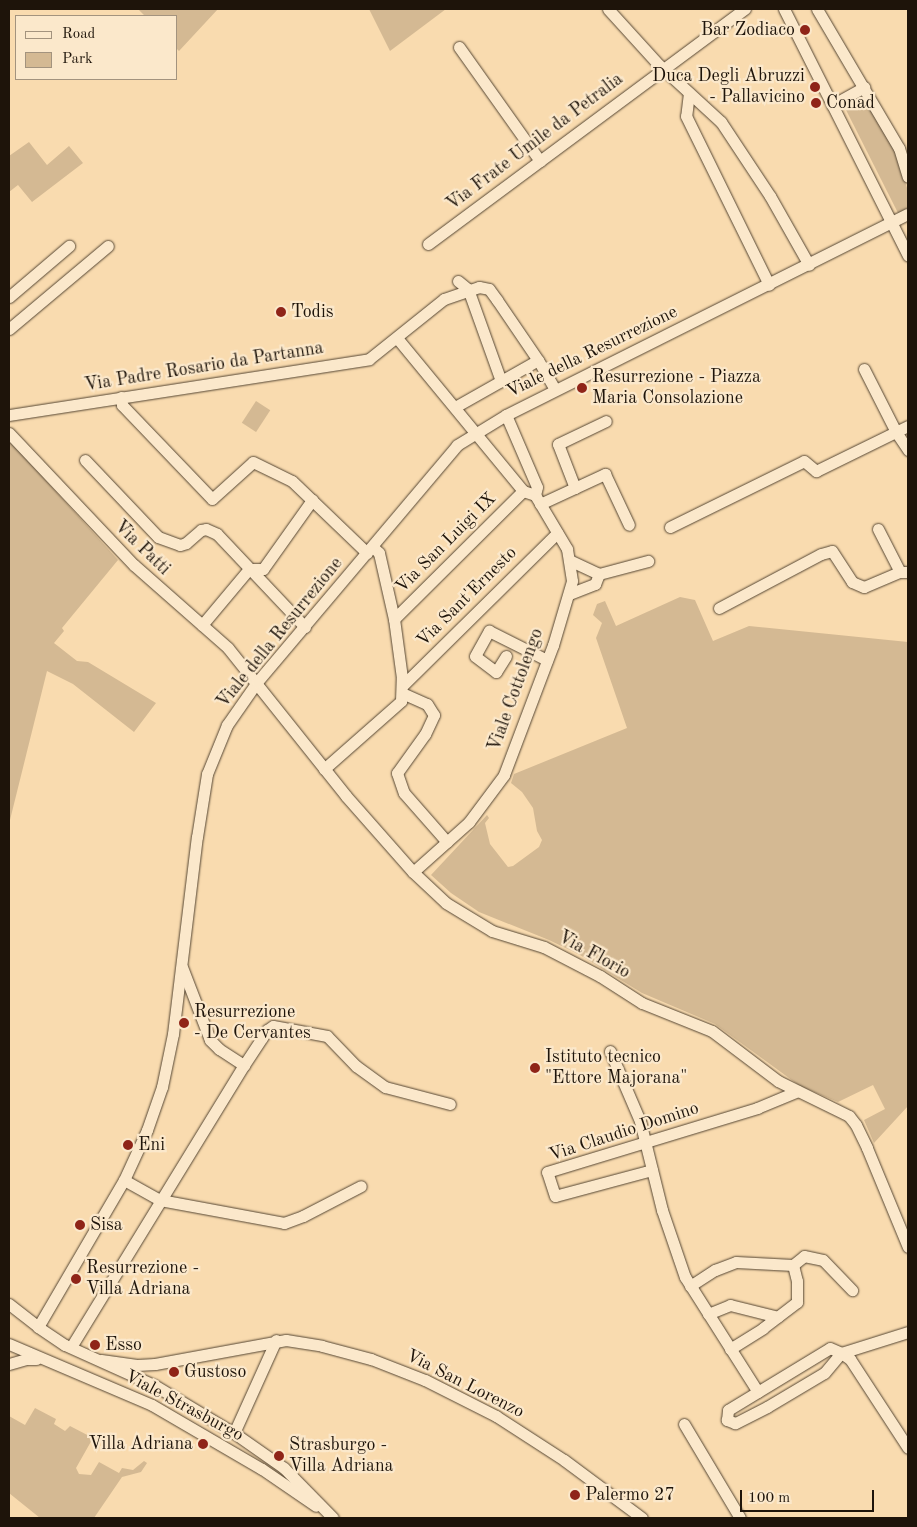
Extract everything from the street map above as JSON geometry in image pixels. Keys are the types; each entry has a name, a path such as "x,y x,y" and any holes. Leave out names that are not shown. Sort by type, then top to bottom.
{"street":[{"path":"608,9 664,70 721,122 770,196 809,265"},
{"name":"Via Frate Umile da Petralia","path":"428,244 654,74 664,70 745,9"},
{"path":"784,9 891,223 906,249"},
{"path":"817,9 899,148 908,177"},
{"path":"459,47 540,161"},
{"path":"832,105 864,87"},
{"path":"689,93 686,116 769,285"},
{"name":"Viale della Resurrezione","path":"38,1327 124,1180 147,1130 162,1087 174,1034 197,837 207,774 227,725 257,682 305,628 457,446 474,433 555,390 769,285 908,214"},
{"path":"9,297 69,246"},
{"path":"9,329 108,246"},
{"path":"458,281 468,289 501,381"},
{"path":"468,289 479,287 489,289 538,360 555,390"},
{"name":"Via Padre Rosario da Partanna","path":"9,415 369,359 444,299 468,289"},
{"path":"397,338 523,491 537,499 574,488 605,474 629,524"},
{"path":"455,407 538,360"},
{"path":"864,369 896,432 908,450"},
{"path":"121,397 122,405 212,499 253,462 292,482 370,550 379,553 394,619 402,690 427,704 434,714 424,734 397,774 404,793 447,842"},
{"name":"Viale Cottolengo","path":"414,873 469,822 504,776 547,660 572,581 566,549 537,499 537,487 506,415"},
{"path":"574,488 558,444 606,421"},
{"path":"670,527 804,461 816,470 908,426"},
{"name":"Via Patti","path":"9,433 134,565 228,648 257,682"},
{"path":"85,460 158,536 180,545 186,543 201,530 213,531 305,628"},
{"name":"Via San Luigi IX","path":"394,619 523,491"},
{"path":"202,625 249,569 263,569 312,500"},
{"path":"719,608 821,554 832,551 852,582 864,587 904,572 878,529"},
{"name":"Via Sant'Ernesto","path":"324,769 401,701 402,690 557,533"},
{"path":"569,560 599,574 648,561"},
{"path":"568,594 595,584 599,574"},
{"path":"506,656 496,672 476,656 490,631 547,660"},
{"name":"Via Florio","path":"257,682 324,769 414,873 446,903 492,931 544,947 600,976 642,1003 712,1031 778,1081 844,1113 856,1125 908,1247"},
{"path":"182,966 210,1040 219,1049 244,1065"},
{"path":"71,1347 244,1065 267,1030 273,1026 327,1036 356,1066 385,1087 450,1104"},
{"path":"610,1051 647,1141 652,1170 672,1244 690,1286 758,1392"},
{"name":"Via Claudio Domino","path":"652,1170 555,1196 547,1172 757,1108 798,1091"},
{"path":"124,1180 160,1200 284,1223 303,1216 361,1186"},
{"path":"690,1286 715,1270 736,1262 793,1265 804,1256 823,1260 852,1290"},
{"path":"730,1348 778,1317 796,1302 797,1281 793,1265"},
{"path":"708,1314 730,1305 778,1317"},
{"name":"Viale Strasburgo","path":"11,1308 71,1347 169,1394 234,1433 299,1481 332,1518"},
{"path":"908,1332 841,1353 824,1373 767,1407 735,1423 726,1420 728,1410 830,1348 841,1353 850,1359 908,1448"},
{"path":"234,1433 276,1340"},
{"name":"Via San Lorenzo","path":"101,1360 137,1365 154,1364 276,1340 295,1340 371,1359 447,1390 524,1433 642,1518"},
{"name":"Viale Strasburgo","path":"9,1344 40,1359 92,1378 152,1405 248,1460 332,1518"},
{"path":"9,1364 26,1359 40,1359"},
{"path":"684,1424 740,1518"},
{"path":"248,1460 256,1457 255,1448"}],"green space":[{"path":"138,9 218,9 179,51 178,15 144,15"},
{"path":"369,9 446,9 390,51"},
{"path":"863,93 895,149 908,191 908,208 898,213 843,104"},
{"path":"29,142 47,165 69,146 83,163 32,202 18,185 9,192 9,156"},
{"path":"256,401 270,410 256,432 242,423"},
{"path":"9,440 118,560 62,628 64,631 54,643 77,661 88,662 156,703 134,732 73,684 47,671 9,824"},
{"path":"680,597 695,600 713,641 749,626 908,642 908,1106 874,1143 864,1120 885,1109 873,1085 838,1102 800,1086 715,1024 642,993 580,955 549,940 479,912 451,893 431,875 487,815 489,818 485,823 490,844 508,867 513,866 539,847 542,840 537,831 533,808 522,792 511,783 514,774 627,728 596,638 602,623 593,615 597,604 605,601 616,626"},
{"path":"35,1408 56,1419 54,1424 65,1431 70,1426 93,1438 76,1468 79,1474 91,1475 99,1462 119,1473 122,1468 133,1470 144,1461 147,1463 141,1472 122,1477 94,1518 40,1518 9,1493 9,1416 25,1425"}],"place":[{"name":"Bar Zodiaco","path":"805,30"},
{"name":"Duca Degli Abruzzi - Pallavicino","path":"815,87"},
{"name":"Conad","path":"816,103"},
{"name":"Todis","path":"281,312"},
{"name":"Resurrezione - Piazza Maria Consolazione","path":"582,388"},
{"name":"Resurrezione - De Cervantes","path":"184,1023"},
{"name":"Istituto tecnico \"Ettore Majorana\"","path":"535,1068"},
{"name":"Eni","path":"128,1145"},
{"name":"Sisa","path":"80,1225"},
{"name":"Resurrezione - Villa Adriana","path":"76,1279"},
{"name":"Esso","path":"95,1345"},
{"name":"Gustoso","path":"174,1372"},
{"name":"Villa Adriana","path":"203,1444"},
{"name":"Strasburgo - Villa Adriana","path":"279,1456"},
{"name":"Palermo 27","path":"575,1495"}]}
